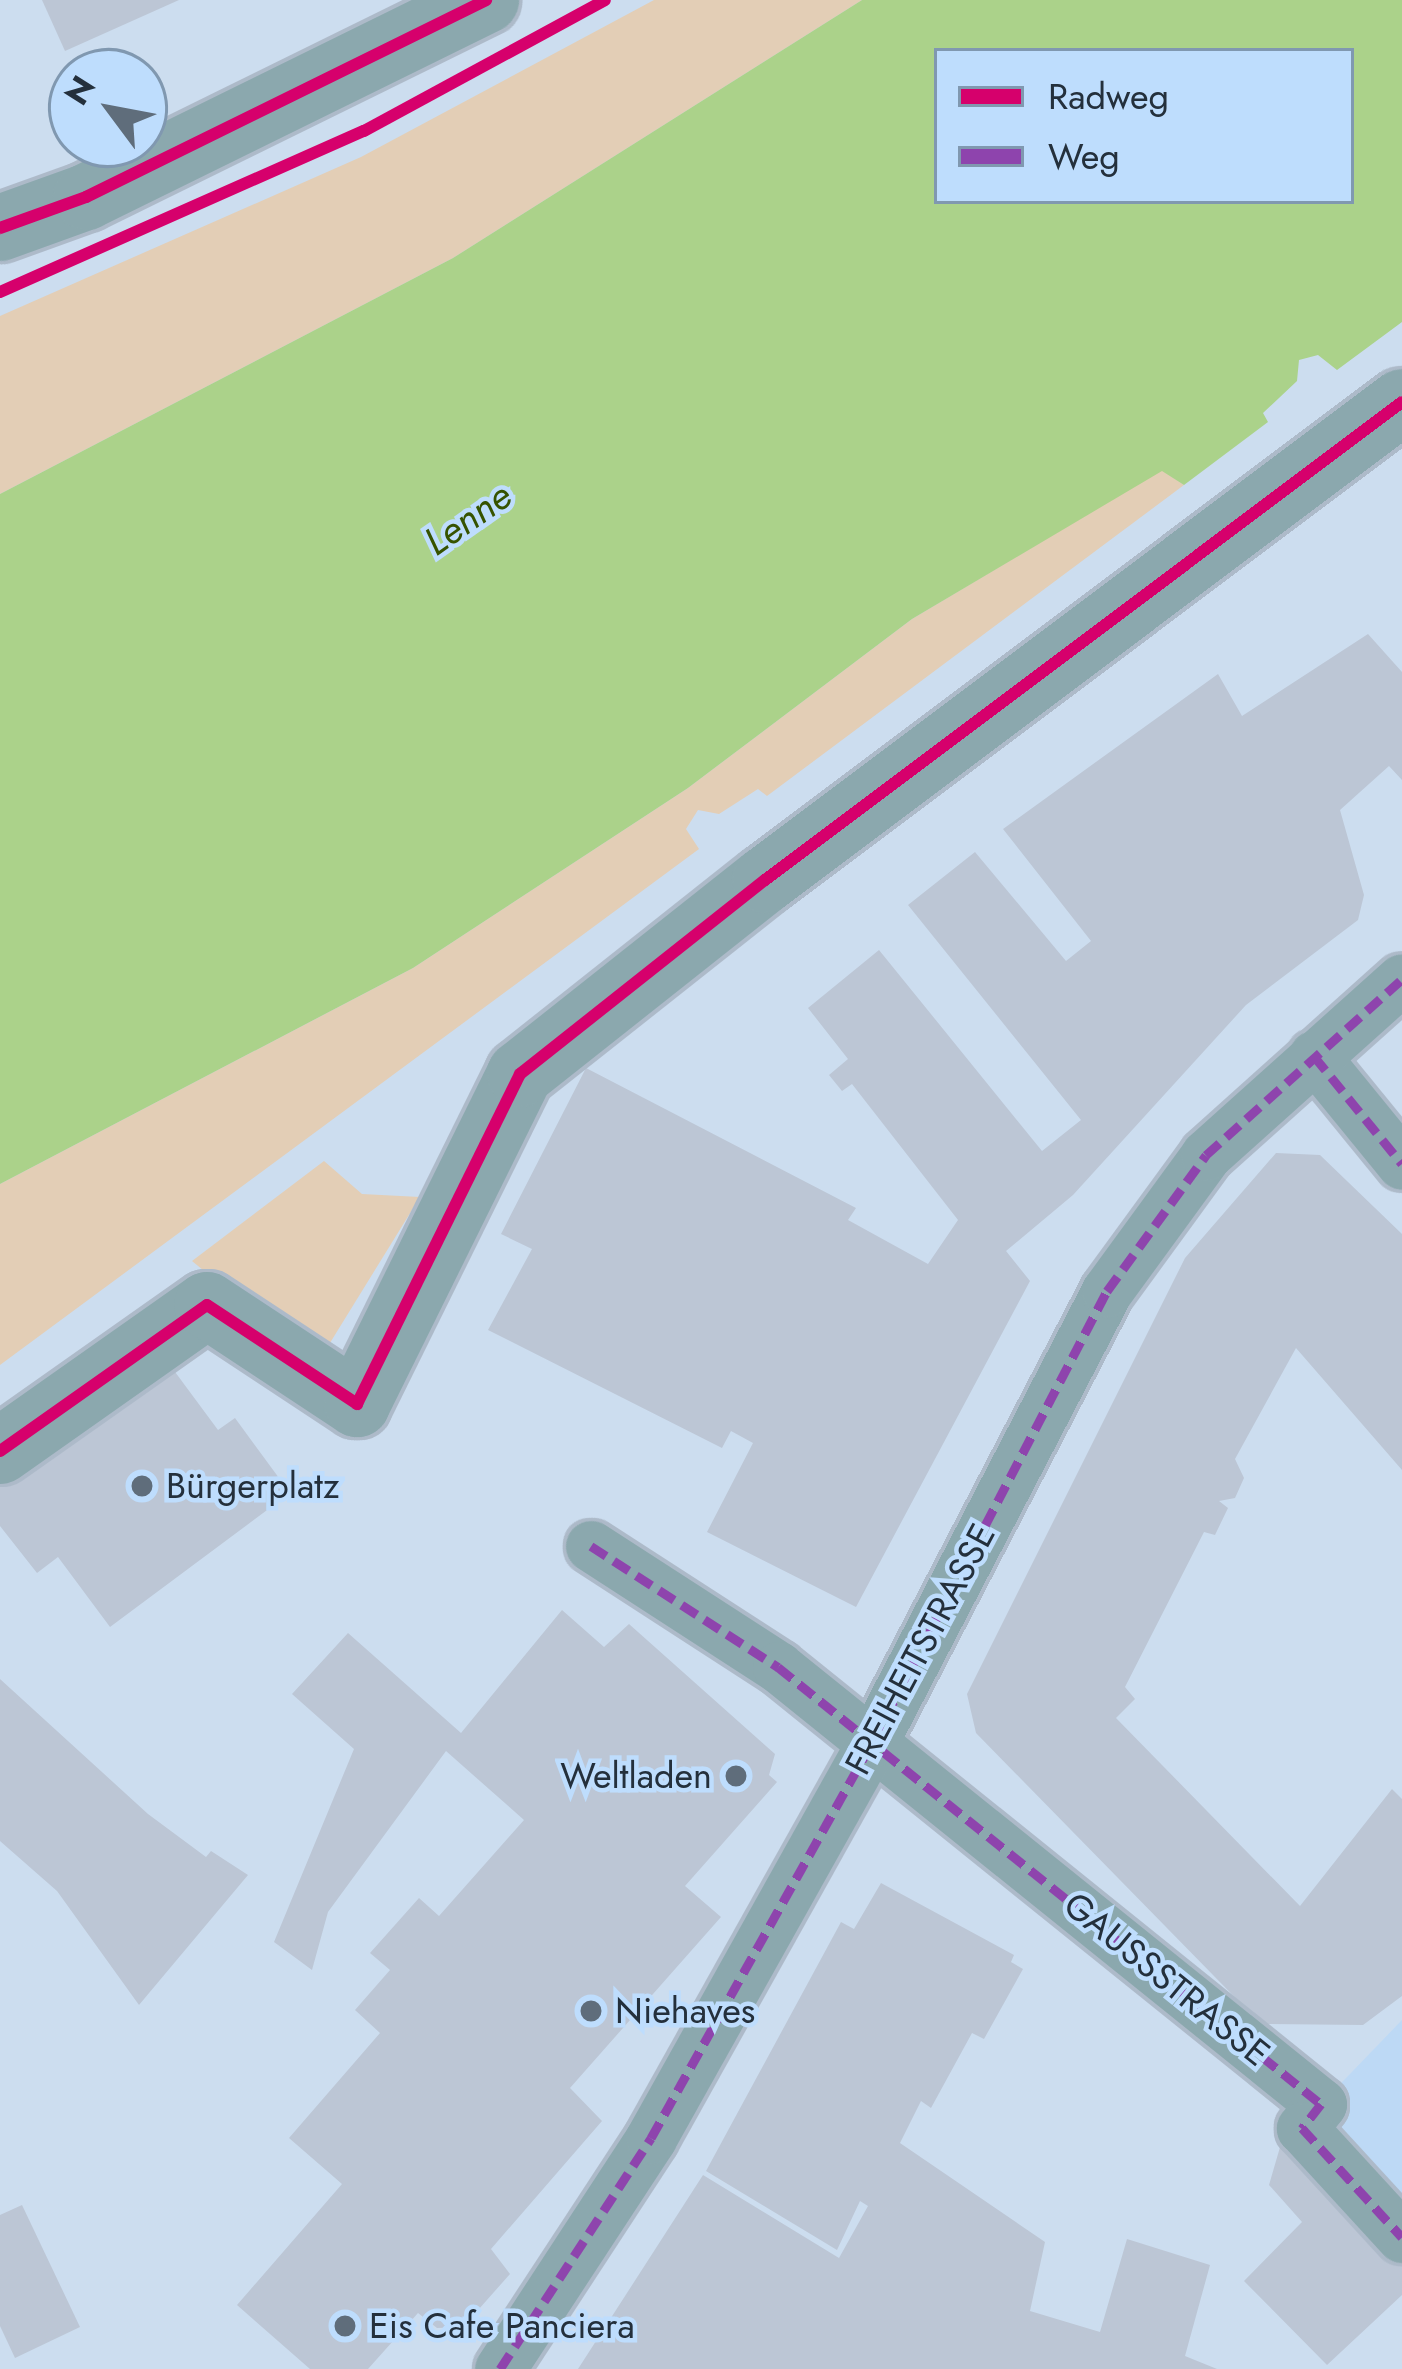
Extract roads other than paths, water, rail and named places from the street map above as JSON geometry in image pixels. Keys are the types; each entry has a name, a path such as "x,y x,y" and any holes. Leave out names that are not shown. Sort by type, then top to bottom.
{"street":[{"path":"0,228 86,197 486,0"},
{"path":"0,1451 207,1305 357,1404 520,1074 765,880 1402,402"},
{"name":"FREIHEITSTRASSE","path":"500,2369 651,2138 874,1741 1107,1291 1207,1155 1402,979"},
{"path":"1314,1056 1402,1164"},
{"path":"591,1546 778,1667 874,1741"},
{"name":"GAUSSSTRASSE","path":"874,1741 1321,2104 1302,2128 1402,2237"}],"water":[{"name":"Lenne","path":"862,0 1402,0 1402,322 1337,370 1318,355 1299,360 1297,381 1263,413 1268,422 1184,485 1162,471 912,619 688,788 413,968 0,1184 0,494 453,258"}],"place":[{"name":"Bürgerplatz","path":"142,1486"},
{"name":"Weltladen","path":"736,1776"},
{"name":"Niehaves","path":"591,2011"},
{"name":"Eis Cafe Panciera","path":"345,2326"}]}
